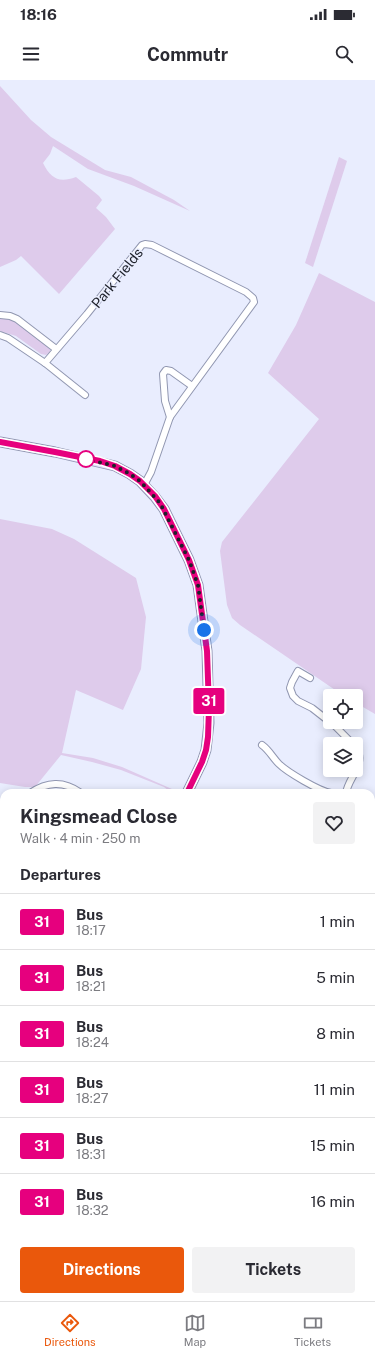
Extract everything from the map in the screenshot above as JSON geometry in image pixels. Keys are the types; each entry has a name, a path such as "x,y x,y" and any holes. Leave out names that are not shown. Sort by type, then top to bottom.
{"main road":[{"path":"0,442 100,461 115,466 130,474 144,485 160,503 189,560 198,585 204,621 208,662 208,737 202,762 189,789"}],"street":[{"name":"Park Fields","path":"45,363 87,314 142,245 152,245 246,292 253,298 254,302 192,386"},
{"path":"0,315 10,316 17,319 56,349"},
{"path":"0,336 8,338 45,363 85,395"},
{"path":"144,485 151,472 170,417 192,386 171,371 166,370 163,374 165,401 170,417"},
{"path":"310,678 298,671 290,688 293,696 298,701 312,708 335,726 346,737"},
{"path":"262,745 270,752 274,760 280,766 321,789"},
{"path":"346,789 352,777"},
{"path":"36,789 39,787 60,783 69,785 74,789"}],"shaded area":[{"path":"0,86 31,120 51,137 105,170 131,177 174,200 190,211 134,186 88,169 53,146 50,154 43,163 49,173 56,178 65,180 76,177 99,196 102,200 96,208 106,217 115,229 59,294 21,256 16,260 0,267"},
{"path":"339,157 347,161 313,267 305,263"},
{"path":"319,273 375,302 375,714 363,707 363,689 334,689 240,625 232,618 227,605 220,551 222,542 319,419 268,373 296,325"},
{"path":"0,315 10,316 50,347 50,352 46,355 41,354 16,336 0,331"},
{"path":"0,519 52,529 74,539 136,578 146,617 141,669 123,710 76,690 62,753 93,758 122,767 172,789 167,789 121,770 61,755 35,787 0,783"}],"bus line":[{"name":"31","path":"0,442 100,461 115,466 140,481 155,496 164,509 189,560 198,585 204,621 208,662 208,737 202,762 189,789"}],"route":[{"path":"86,459 100,461 115,466 130,474 140,481 160,503 189,560 198,585 204,630"}]}
